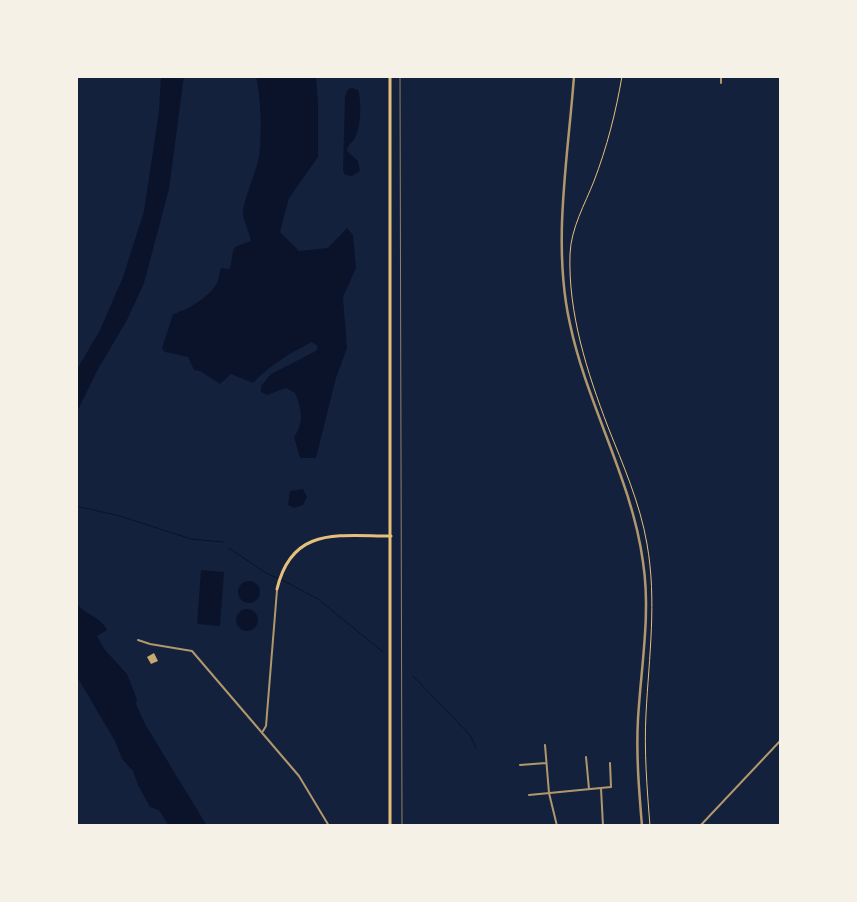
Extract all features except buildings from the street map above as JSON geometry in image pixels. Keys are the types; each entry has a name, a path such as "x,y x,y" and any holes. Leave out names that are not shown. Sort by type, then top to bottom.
{"main road":[{"path":"390,76 390,826"},
{"path":"278,587 285,562 296,550 306,544 334,536 391,536"}],"street":[{"path":"574,76 562,238 563,280 570,325 580,363 636,525 645,574 646,627 637,740 642,826"},
{"path":"721,76 722,83"},
{"path":"262,731 266,726 278,587"},
{"path":"138,640 150,644 192,651 299,776 329,826"},
{"path":"700,826 781,740"},
{"path":"544,745 549,793 557,826"},
{"path":"586,757 589,789"},
{"path":"520,766 546,763"},
{"path":"529,795 611,787 610,763"},
{"path":"601,788 603,826"}],"path":[{"path":"612,126 622,76"}],"water":[{"path":"161,76 184,76 169,189 144,283 127,320 97,371 76,414 76,371 100,330 123,277 144,211 159,111"},
{"path":"256,76 316,76 318,157 289,198 280,232 299,251 328,248 347,228 353,235 356,268 343,297 347,348 336,378 316,458 300,458 294,437 301,420 299,404 295,393 286,388 267,395 261,392 261,386 271,374 316,351 318,346 312,342 296,351 273,365 253,383 231,374 220,384 200,371 194,370 188,357 165,352 162,348 173,314 204,298 217,283 221,268 230,269 234,249 251,241 243,209 258,162 260,146 260,105"},
{"path":"348,89 358,90 360,121 355,138 347,151 358,161 360,171 352,176 345,175 343,171 345,96"},
{"path":"303,489 307,497 303,505 294,508 288,505 290,491"},
{"path":"201,570 224,572 220,626 197,624"},
{"path":"249,581 257,584 260,592 257,600 249,603 241,600 238,592 241,584"},
{"path":"76,602 82,609 100,621 107,630 97,636 105,650 127,674 137,699 136,704 145,724 207,826 169,826 159,810 150,807 133,771 122,759 115,741 76,675"},
{"path":"247,609 255,612 258,620 255,628 247,631 239,628 236,620 239,612"}],"waterway":[{"path":"76,506 120,516 191,539 223,542"},
{"path":"229,548 266,573 279,579"},
{"path":"282,580 318,599 383,652"},
{"path":"413,676 470,735 476,748"}],"railway":[{"path":"400,76 402,826"}]}
